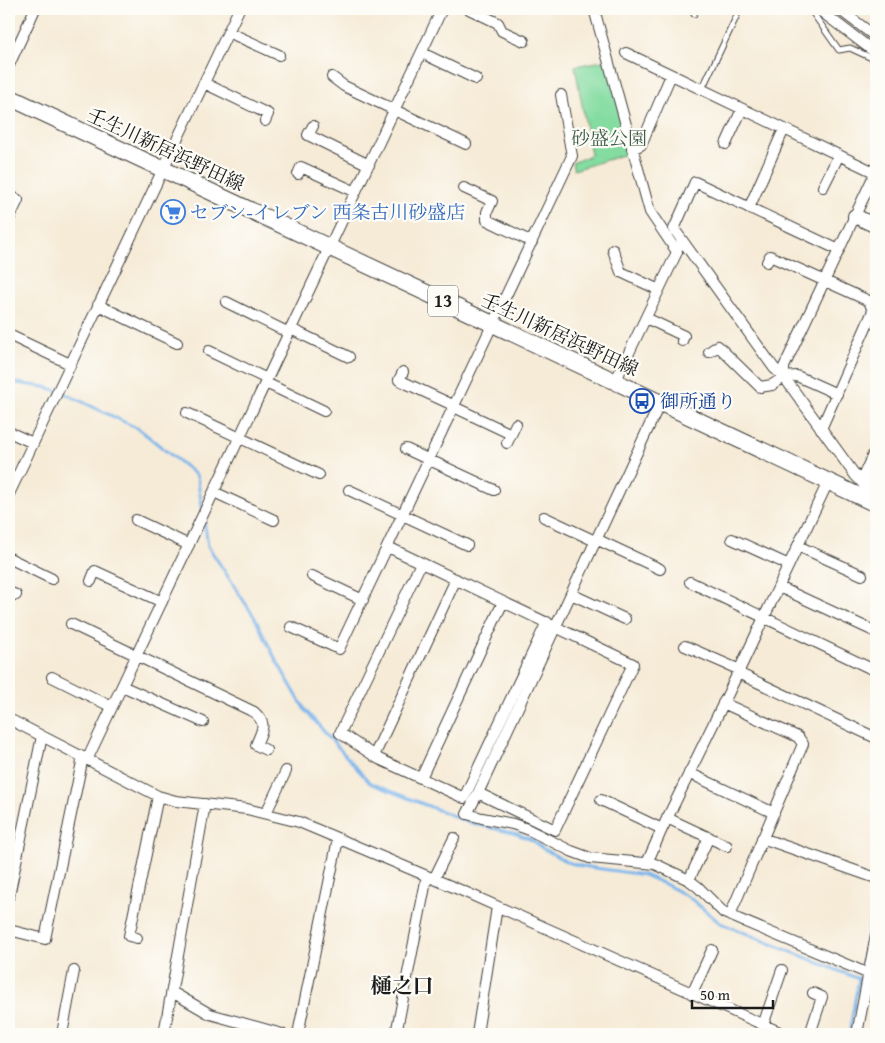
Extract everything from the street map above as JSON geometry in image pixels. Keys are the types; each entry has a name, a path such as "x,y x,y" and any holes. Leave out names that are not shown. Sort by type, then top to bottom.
{"main road":[{"name":"壬生川新居浜野田線","path":"9,97 876,504"}],"street":[{"path":"9,64 36,9"},
{"path":"9,494 239,9"},
{"path":"9,930 45,939 85,759 137,655 442,9"},
{"path":"469,9 498,23 502,31 524,41"},
{"path":"594,9 636,148 650,212 679,246 774,368 784,377 821,429 862,479 867,488 876,492"},
{"path":"818,9 876,54"},
{"path":"839,9 876,37"},
{"path":"228,32 279,55"},
{"path":"422,53 476,79"},
{"path":"626,53 876,172 784,367 784,377"},
{"path":"636,148 671,75"},
{"path":"332,77 344,86 466,144"},
{"path":"204,83 268,114 265,120"},
{"path":"291,627 339,650 572,156 561,95"},
{"path":"726,144 742,109"},
{"path":"313,126 308,135 369,164"},
{"path":"749,208 784,129"},
{"path":"823,187 838,155"},
{"path":"298,174 301,167 356,192"},
{"path":"615,382 677,252 679,246 674,229 695,182 839,250"},
{"path":"464,188 492,201 487,212 487,220 532,242"},
{"path":"9,195 18,200 9,219"},
{"path":"855,216 876,226"},
{"path":"612,250 621,272 659,290"},
{"path":"767,262 770,256 869,301 875,312 821,429"},
{"path":"226,302 349,357"},
{"path":"98,305 177,343"},
{"path":"646,318 684,336 682,341"},
{"path":"10,336 70,364"},
{"path":"709,352 718,346 760,387 772,385 784,377 797,376 837,394"},
{"path":"209,351 324,411"},
{"path":"403,372 399,380 511,434"},
{"path":"421,563 340,733 374,756 464,798 483,770 551,624 571,594 660,403"},
{"path":"187,413 319,475"},
{"path":"9,432 33,443"},
{"path":"862,479 876,448"},
{"path":"406,449 494,490"},
{"path":"862,479 876,484"},
{"path":"647,863 828,482"},
{"path":"349,490 467,545"},
{"path":"214,492 274,520"},
{"path":"544,517 660,569"},
{"path":"136,520 189,545"},
{"path":"732,539 789,565"},
{"path":"798,546 862,576"},
{"path":"388,547 633,664 555,830 478,792"},
{"path":"9,558 52,579"},
{"path":"91,581 95,571 162,602"},
{"path":"312,576 362,600"},
{"path":"374,756 456,579"},
{"path":"690,582 876,671"},
{"path":"779,587 876,632"},
{"path":"571,594 625,620"},
{"path":"421,778 503,602"},
{"path":"71,624 254,712 262,721 263,727 256,745 266,750"},
{"path":"685,646 876,738"},
{"path":"52,677 112,707"},
{"path":"122,686 203,722"},
{"path":"723,703 801,740 803,747 762,838 730,916"},
{"path":"9,719 158,796 176,801 247,809 299,822 784,1034"},
{"path":"9,896 42,736"},
{"path":"483,770 478,792 467,814 527,828 571,851 590,858 655,864 689,880 724,913 869,974"},
{"path":"266,813 286,771"},
{"path":"689,773 774,813"},
{"path":"137,938 129,936 158,796"},
{"path":"601,800 662,829"},
{"path":"164,1034 205,804"},
{"path":"667,818 727,846"},
{"path":"689,880 708,837"},
{"path":"396,1034 430,878 454,838"},
{"path":"762,838 876,878"},
{"path":"298,1034 338,839"},
{"path":"477,1034 497,907"},
{"path":"858,1034 876,935"},
{"path":"692,994 712,950"},
{"path":"763,1025 782,970"},
{"path":"62,1034 74,971"},
{"path":"172,992 210,1014 282,1034"},
{"path":"810,1034 822,997 813,993"}],"lane":[{"path":"702,90 740,9"},
{"path":"810,9 839,50 850,48 876,60"}],"green space":[{"name":"砂盛公園","path":"608,60 633,152 574,170 572,163 591,155 575,66"}],"waterway":[{"path":"9,382 45,387 64,393 139,429 197,476 202,508"},
{"path":"204,519 208,546 255,618 276,660 305,710 370,783 471,823 517,834 532,840 567,862 581,866 644,875 690,898 720,923 859,979"},
{"path":"861,969 876,891"},
{"path":"849,1034 859,978"}],"place":[{"name":"セブン-イレブン 西条古川砂盛店","path":"173,212"},
{"name":"御所通り","path":"642,401"}],"district":[{"name":"樋之口","path":"402,986"}]}
